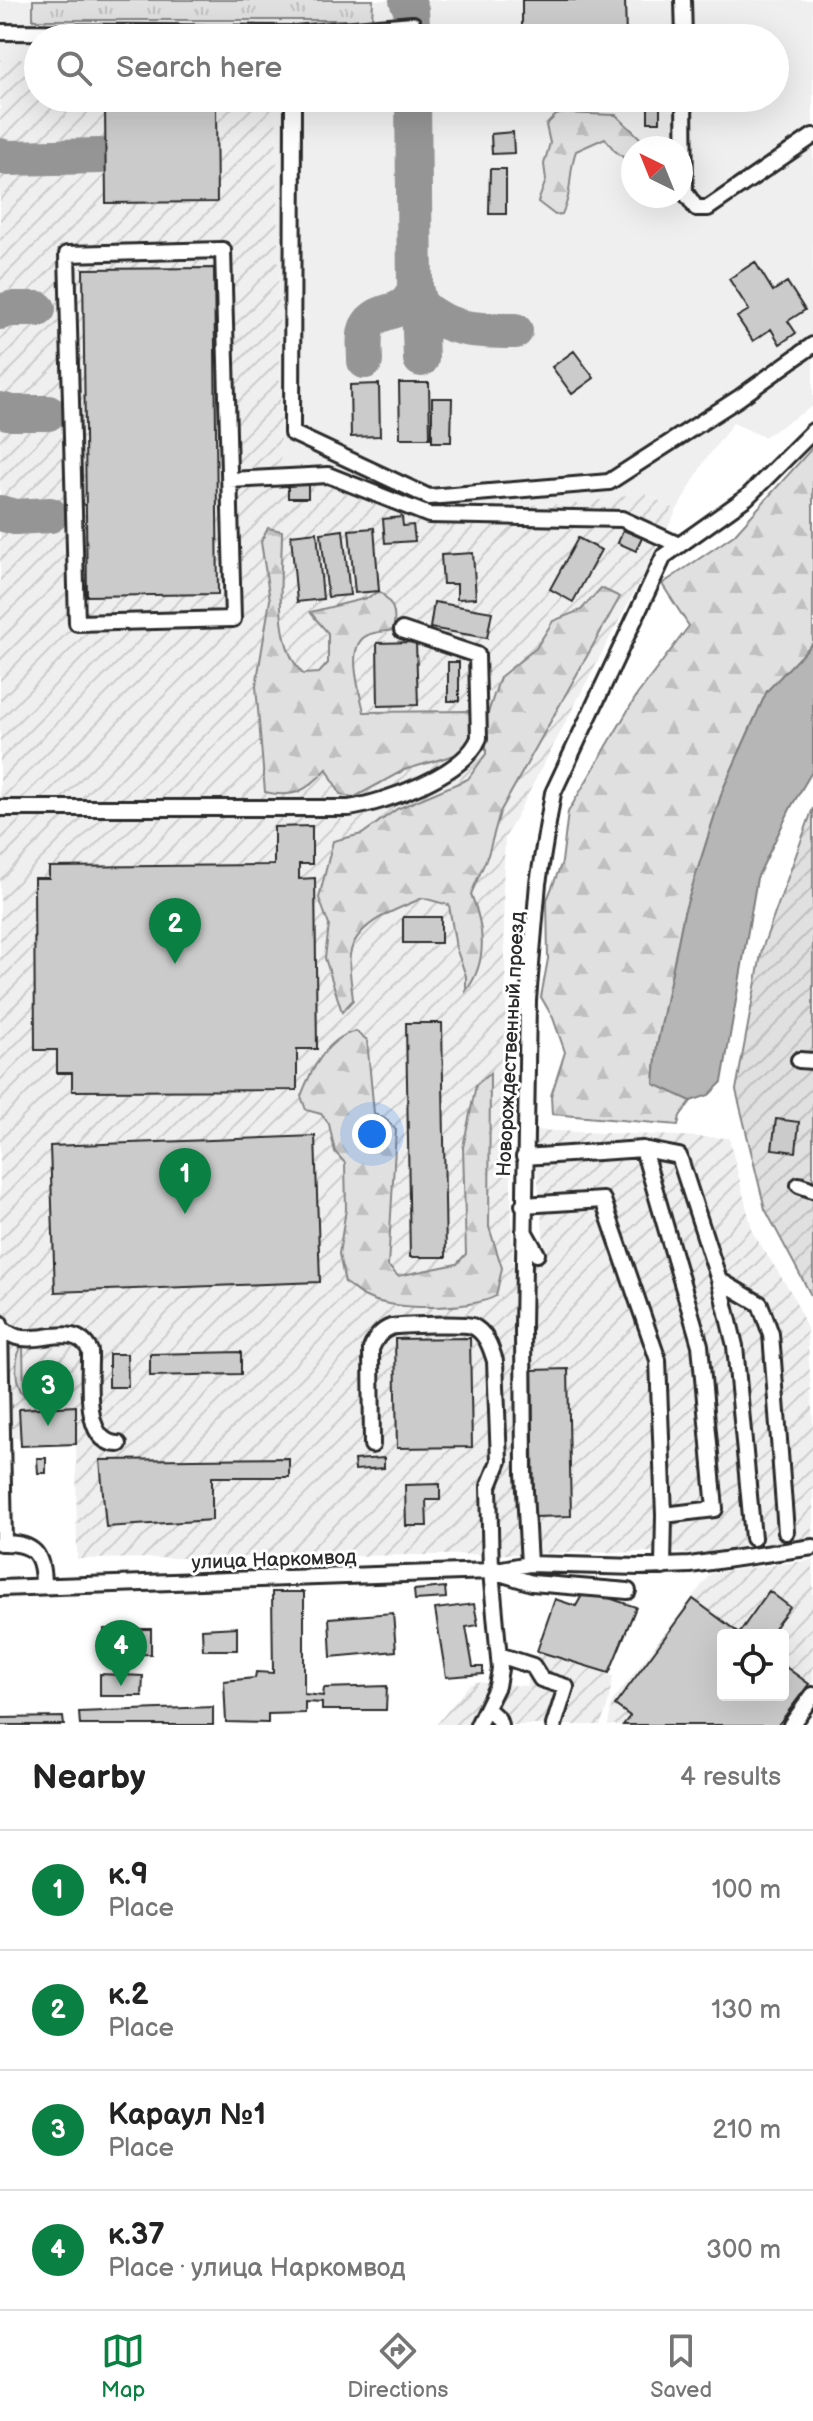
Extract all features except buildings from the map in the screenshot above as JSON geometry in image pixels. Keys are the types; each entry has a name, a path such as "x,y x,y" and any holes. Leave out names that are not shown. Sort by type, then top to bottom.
{"street":[{"path":"683,0 684,24"},
{"path":"0,32 24,32"},
{"path":"293,112 292,433 429,497 609,482 739,398 813,345"},
{"path":"684,112 685,192 696,208 708,208 813,136"},
{"path":"223,250 229,480 233,619 77,623 67,254 223,250"},
{"name":"Новорождественный проезд","path":"537,1560 524,1473 524,1157 528,1000 538,883 553,793 664,556 747,497 813,431"},
{"path":"229,480 328,475 429,515 622,519 679,545"},
{"path":"0,808 349,808 428,780 453,768 474,750 479,738 477,655 402,630"},
{"path":"643,1149 700,1345 715,1509 664,1515"},
{"path":"524,1157 643,1149 679,1156 719,1280 735,1346 753,1538"},
{"path":"523,1205 603,1200 658,1360 663,1567"},
{"path":"523,1231 537,1254"},
{"path":"719,1280 760,1304 771,1334 786,1532"},
{"path":"372,1445 371,1349 375,1339 393,1326 471,1325 482,1333 495,1361 499,1461 489,1486 499,1570 499,1655 497,1686 478,1725"},
{"path":"0,1326 20,1338 70,1335 85,1341 90,1351 95,1430 103,1441 119,1444"},
{"path":"0,1326 2,1543 34,1550 43,1562 43,1586"},
{"path":"499,1570 537,1560 663,1567 813,1547"},
{"path":"499,1570 532,1583 628,1591"},
{"name":"улица Наркомвод","path":"0,1588 499,1570"},
{"path":"499,1655 533,1666 541,1679 566,1687 554,1725"},
{"path":"791,1725 813,1695"},
{"path":"487,1709 500,1725"}],"shaded area":[{"path":"0,0 813,0 813,406 764,437 733,423 704,462 677,510 642,492 576,504 431,507 327,466 281,468 276,112 789,112 789,24 24,24 24,112 37,112 0,849"},
{"path":"24,59 24,112 276,112 281,468 327,466 431,507 576,504 642,492 677,510 505,838 503,887 521,1554 77,1559 76,1444 21,1446 20,1438 0,1438 0,60"},
{"path":"813,643 813,770 791,807 757,878 722,1082 709,1095 691,1101 654,1084 657,1046 684,913 723,789 767,691"},
{"path":"533,1130 729,1138 753,1233 794,1297 807,1329 813,1422 813,1540 714,1556 663,1552 532,1553 527,1254 545,1254"},
{"path":"813,1560 813,1705 799,1725 608,1725 612,1702 711,1573"},
{"path":"538,1652 613,1676 607,1708 600,1725 436,1725 469,1685 476,1682 526,1686"}],"green space":[{"path":"33,0 373,0 372,20 33,20"},
{"path":"556,115 616,115 638,136 621,136 621,156 605,138 576,151 565,206 562,214 555,215 538,202 546,180 544,164 550,143 546,125"},
{"path":"813,447 813,643 767,691 723,789 684,913 657,1046 654,1083 691,1101 680,1116 678,1125 552,1114 551,1096 565,1052 553,1018 541,997 548,959 547,900 562,862 568,812 637,695 689,626 662,584 734,535"},
{"path":"268,528 282,531 280,587 283,626 293,661 303,674 319,673 328,663 328,633 310,612 367,598 379,591 393,608 394,624 393,630 368,635 357,648 357,681 364,712 471,711 479,738 458,754 404,770 353,798 340,794 327,769 300,791 285,794 265,792 256,686 270,600 261,542"},
{"path":"601,588 620,597 500,812 488,855 471,894 479,919 482,944 473,980 466,991 466,976 456,948 449,905 423,898 379,918 360,934 350,955 353,1000 342,1012 325,958 329,925 319,898 333,841 362,834 397,809 468,779 486,754 486,719 500,677 536,648 553,621 581,610"},
{"path":"813,808 813,1299 765,1209 736,1090 762,949"},
{"path":"356,1031 367,1040 374,1113 387,1120 396,1130 388,1266 398,1276 457,1264 466,1254 463,1147 476,1085 490,1073 489,1227 502,1268 496,1296 469,1304 412,1307 378,1302 345,1283 339,1254 346,1209 345,1163 335,1152 329,1124 321,1114 306,1110 301,1096 321,1056 337,1040"},
{"path":"22,1345 30,1345 23,1346 24,1395 16,1371"}],"taxiway":[{"path":"407,0 412,24"},
{"path":"413,112 415,287 419,304 421,359"},
{"path":"0,156 101,156"},
{"path":"365,361 367,327 378,316 406,304 415,287"},
{"path":"419,304 440,320 464,328 515,331"},
{"path":"0,312 38,309"},
{"path":"0,410 48,413"},
{"path":"0,513 15,517 50,515"}],"place":[{"name":"к.2","path":"175,964"},
{"name":"к.9","path":"185,1214"},
{"name":"Караул №1","path":"48,1426"},
{"name":"к.37","path":"121,1686"}]}
